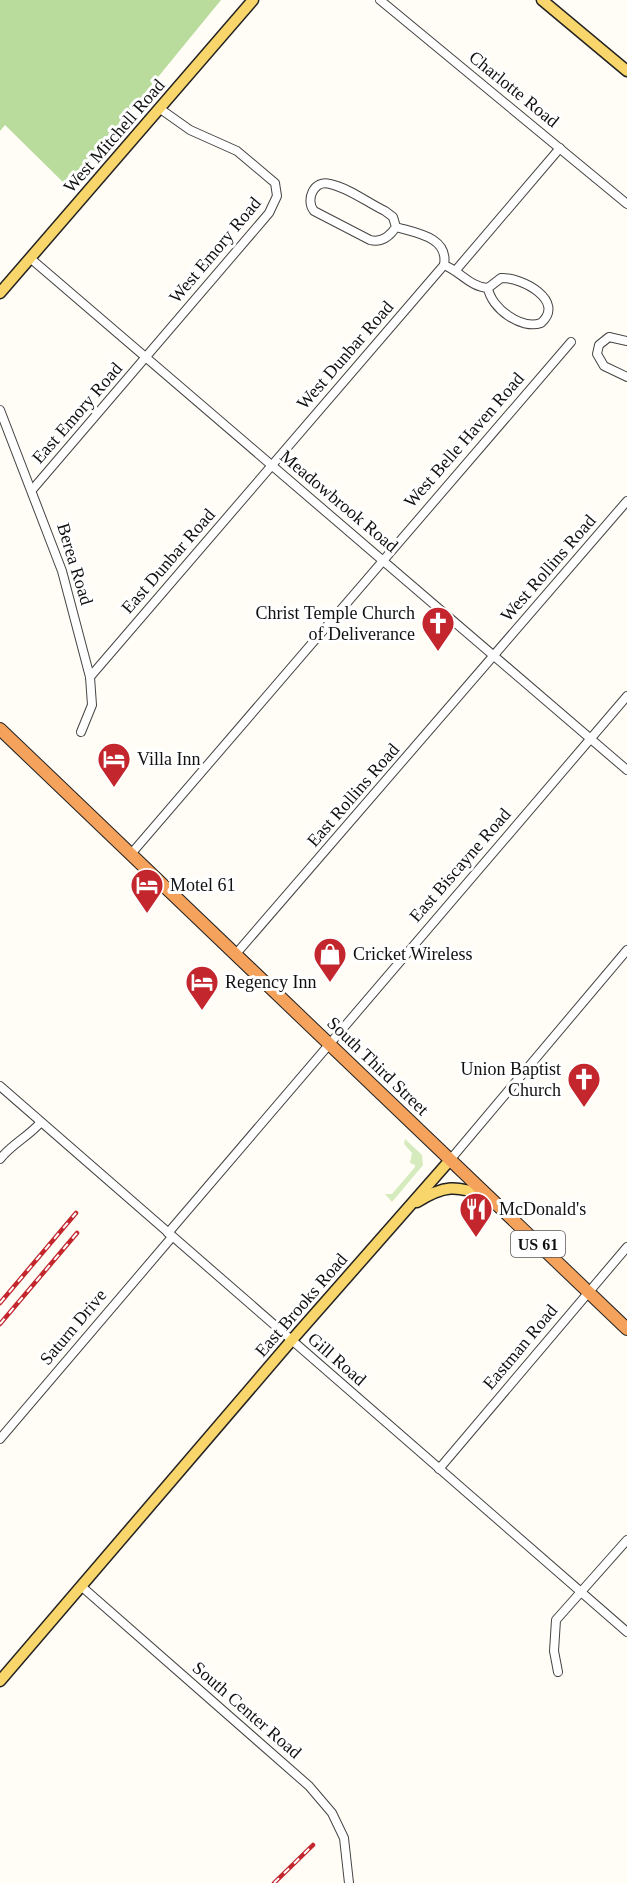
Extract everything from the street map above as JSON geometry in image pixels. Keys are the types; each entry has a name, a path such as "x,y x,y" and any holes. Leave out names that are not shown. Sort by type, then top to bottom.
{"highway":[{"name":"South Third Street","path":"0,729 627,1329"}],"main road":[{"name":"West Mitchell Road","path":"0,293 253,0"},
{"path":"542,0 627,71"},
{"name":"East Brooks Road","path":"0,1682 291,1341 450,1160"},
{"path":"404,1210 438,1190 467,1189 486,1196"}],"street":[{"name":"Charlotte Road","path":"380,0 627,204"},
{"name":"West Emory Road","path":"146,357 269,213 277,196 275,183 245,157 226,145 190,130 159,108"},
{"path":"456,270 560,148"},
{"path":"396,227 387,238 378,241 370,240 314,211 310,205 312,192 322,184 331,184 388,213 396,227 435,241 444,252 444,265 456,270 472,283 488,288"},
{"name":"Meadowbrook Road","path":"30,258 627,770"},
{"name":"West Dunbar Road","path":"272,466 444,265"},
{"path":"501,279 515,280 547,300 550,305 548,315 541,323 528,325 495,306 488,288 501,279"},
{"path":"627,341 609,337 599,345 597,354 604,366 627,377"},
{"name":"West Belle Haven Road","path":"130,854 571,342"},
{"name":"East Emory Road","path":"33,490 146,357"},
{"name":"Berea Road","path":"0,410 33,490 62,571 90,677 91,714 81,732"},
{"name":"East Dunbar Road","path":"90,677 272,466"},
{"name":"West Rollins Road","path":"494,656 627,501"},
{"name":"East Rollins Road","path":"236,955 494,656"},
{"name":"East Biscayne Road","path":"170,1235 328,1044 627,696"},
{"name":"East Brooks Road","path":"450,1160 627,950"},
{"name":"Gill Road","path":"0,1086 627,1632"},
{"path":"0,1160 14,1143 33,1131 41,1122"},
{"name":"Saturn Drive","path":"0,1439 170,1235"},
{"name":"Eastman Road","path":"439,1469 627,1247"},
{"path":"558,1672 554,1651 556,1620 627,1540"},
{"name":"South Center Road","path":"81,1586 309,1786 332,1813 344,1838 349,1883"}],"green space":[{"path":"0,0 221,0 68,187 5,125 0,131"},
{"path":"405,1139 422,1155 423,1165 392,1202 385,1194 392,1194 415,1167 410,1163 412,1153 404,1144"}],"railway":[{"path":"0,1303 76,1213"},
{"path":"0,1324 77,1233"},
{"path":"274,1883 313,1845"}],"place":[{"name":"Christ Temple Church of Deliverance","path":"438,652"},
{"name":"Villa Inn","path":"114,788"},
{"name":"Motel 61","path":"147,914"},
{"name":"Cricket Wireless","path":"330,983"},
{"name":"Regency Inn","path":"202,1011"},
{"name":"Union Baptist Church","path":"584,1108"},
{"name":"McDonald's","path":"476,1238"}]}
